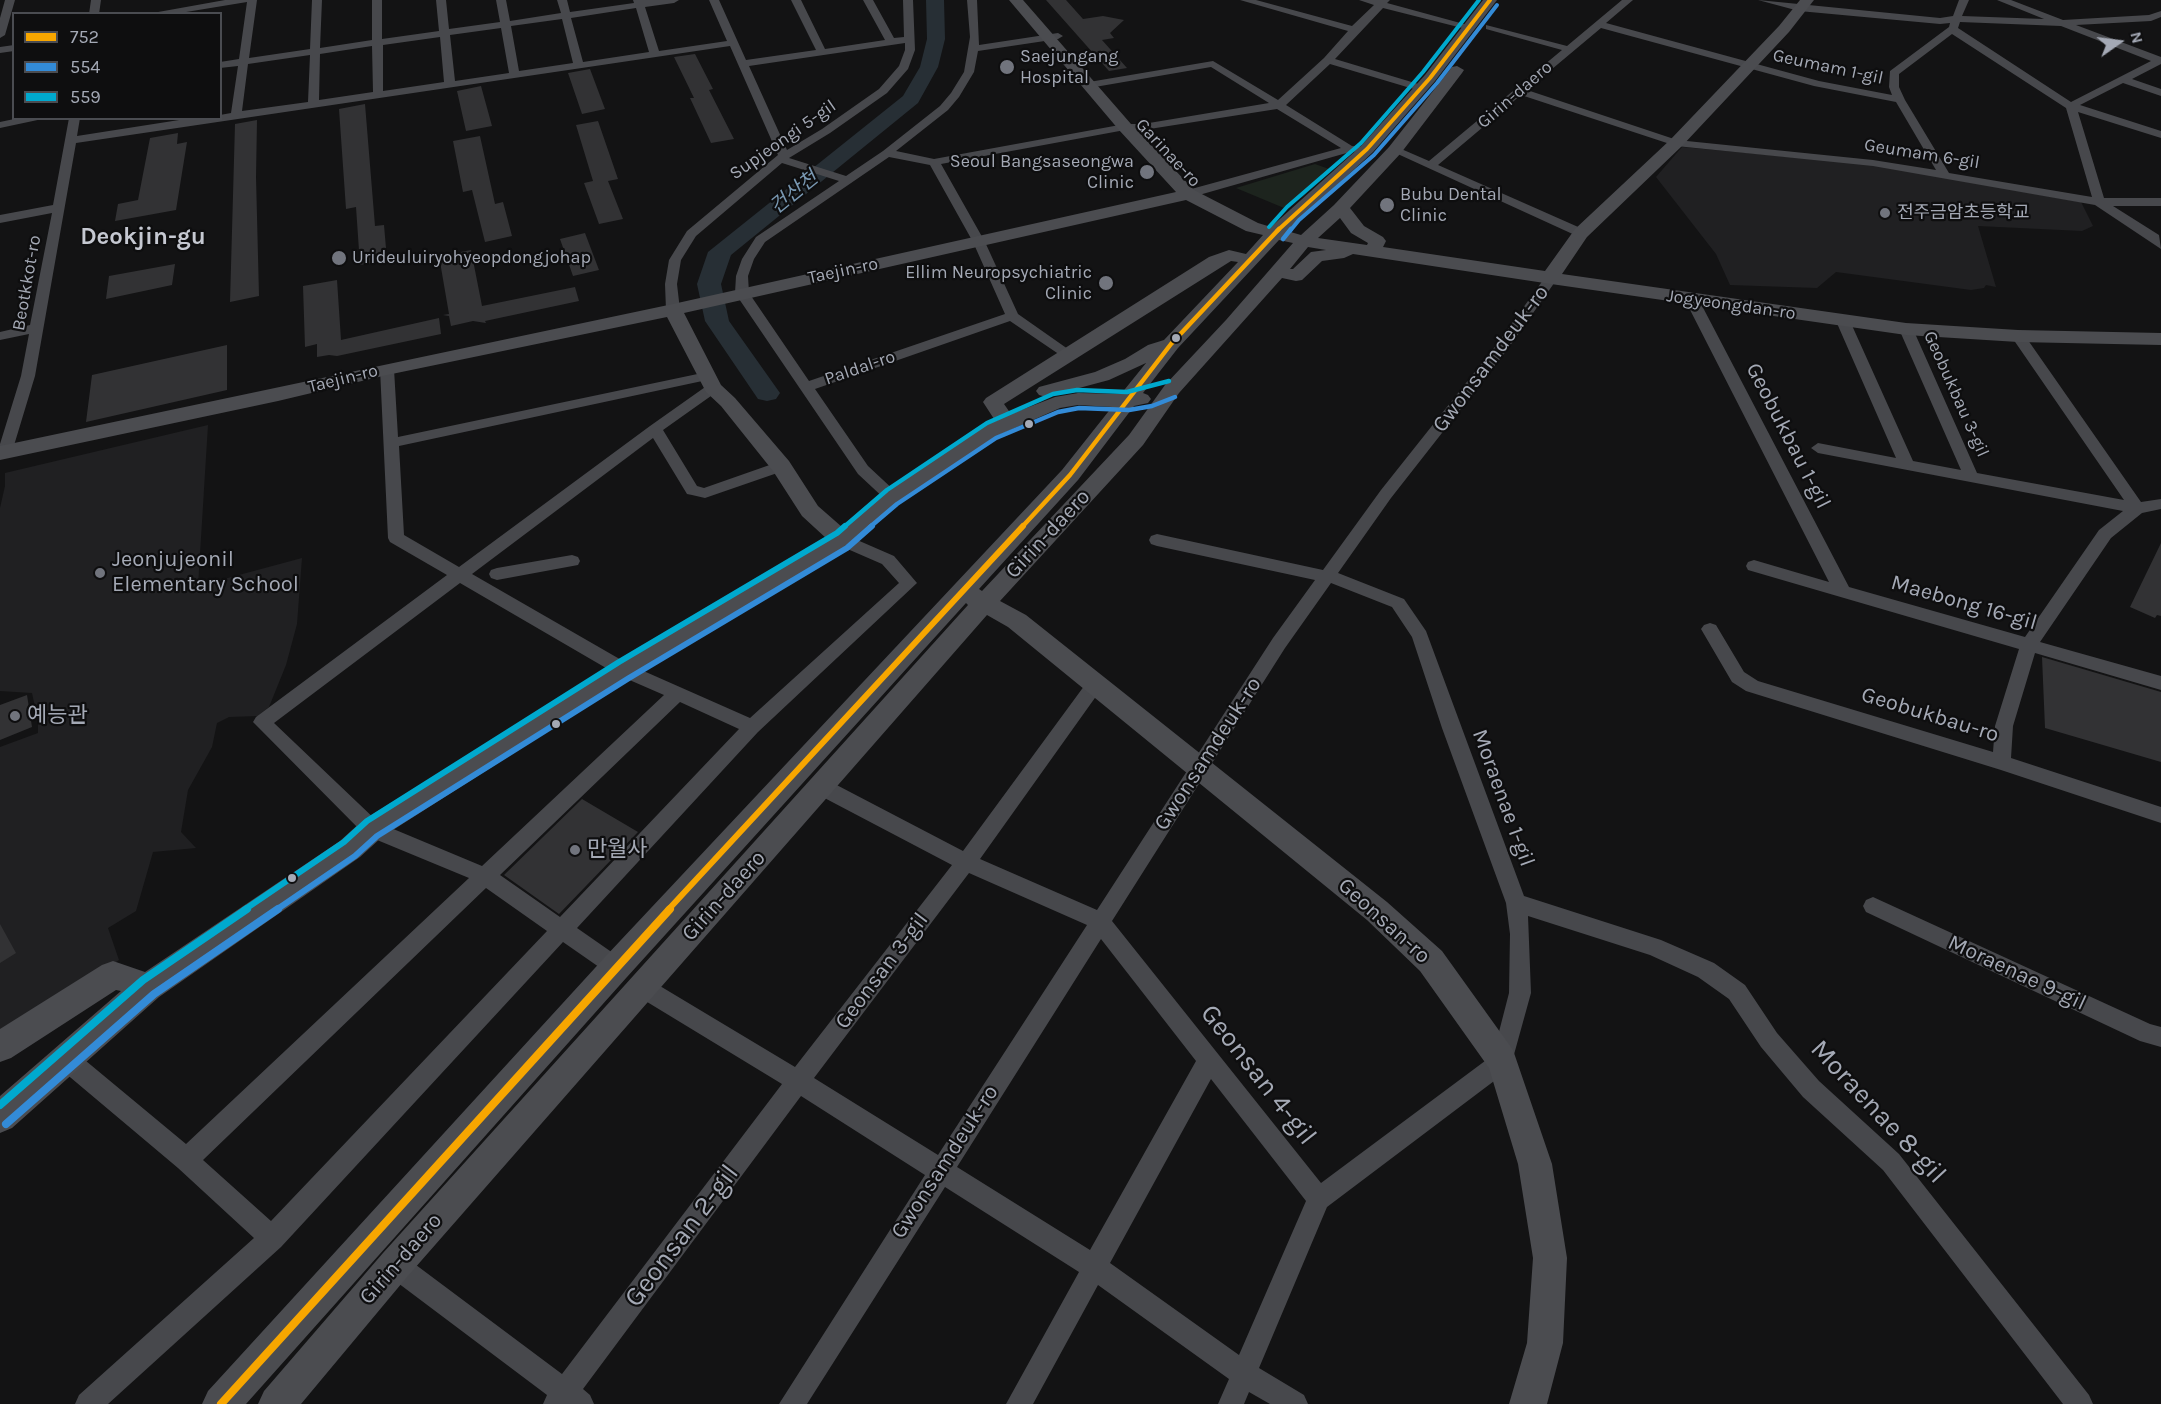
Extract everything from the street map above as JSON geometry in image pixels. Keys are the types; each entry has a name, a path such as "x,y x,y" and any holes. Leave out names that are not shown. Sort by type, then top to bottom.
{"street":[{"path":"1,30 10,0"},
{"path":"160,12 175,8 244,0"},
{"path":"236,116 252,0"},
{"path":"313,105 317,0"},
{"path":"376,0 378,95"},
{"path":"562,0 579,66"},
{"path":"222,64 506,24 639,2 674,0"},
{"path":"714,0 786,160 844,179"},
{"path":"796,0 822,52"},
{"path":"868,0 891,42"},
{"name":"Supjeongi 5-gil","path":"679,308 671,284 675,260 691,234 786,160 882,91 904,67 910,50 908,0"},
{"path":"806,387 736,295 748,260 760,240 844,179 887,153 928,122 955,95 969,72 975,37 972,0"},
{"name":"Garinae-ro","path":"1016,0 1054,37 1095,84 1125,128 1195,192 1234,206 1280,229 1307,237"},
{"name":"Garinae-ro","path":"1028,0 1054,37"},
{"path":"1245,0 1354,30"},
{"path":"1364,0 1383,2 1470,27"},
{"name":"Girin-daero","path":"277,1404 395,1265 822,787 1171,344 1280,229 1367,149 1421,88 1490,0"},
{"name":"Girin-daero","path":"221,1404 616,968 974,596 1136,440 1172,389 1307,237 1340,208 1395,150 1509,0"},
{"name":"Girin-daero","path":"1431,165 1628,0"},
{"path":"1763,0 1889,18 1954,24 2062,22 2141,28"},
{"name":"Geumam 1-gil","path":"1945,176 1900,100 1894,87 1894,73 1954,24 1964,0"},
{"path":"2002,0 2062,22 2141,28"},
{"path":"501,2 515,75"},
{"path":"639,2 655,55"},
{"path":"1125,128 1279,105 1328,60 1383,2"},
{"path":"442,3 450,85"},
{"name":"Gwonsamdeuk-ro","path":"792,1404 1279,643 1386,494 1502,347 1581,233 1676,143 1784,29 1803,4"},
{"path":"1597,24 1749,66"},
{"path":"1954,24 2071,106 2161,135"},
{"path":"1489,27 1568,49"},
{"path":"2071,106 2160,60 2141,28"},
{"path":"972,49 1054,37"},
{"path":"743,64 910,39"},
{"path":"222,118 733,43"},
{"path":"1328,60 1421,88"},
{"path":"1095,84 1213,64 1350,149"},
{"name":"Geumam 1-gil","path":"1749,66 1818,84 1900,100"},
{"path":"2122,79 2161,93"},
{"name":"Garinae-ro","path":"1095,84 1143,127 1187,177 1195,192"},
{"path":"1521,91 1676,143"},
{"path":"2071,106 2099,202 2159,240"},
{"path":"0,125 30,120"},
{"name":"Beotkkot-ro","path":"3,453 28,375 75,120"},
{"path":"72,140 157,123 194,120"},
{"name":"Garinae-ro","path":"934,162 1125,128"},
{"name":"Geumam 6-gil","path":"1676,143 1873,163 2099,202 2161,202"},
{"path":"1195,192 1350,149 1367,149"},
{"path":"1395,150 1581,233"},
{"path":"887,153 934,162 979,242 1001,286 1012,316 1068,354"},
{"name":"Taejin-ro","path":"3,453 679,308 1195,192"},
{"path":"0,219 59,208"},
{"path":"1279,271 1296,276 1317,256 1337,253 1353,254 1377,241 1357,229 1350,217 1340,208"},
{"name":"Jogyeongdan-ro","path":"1307,237 1692,300 1906,329 2018,336 2161,339"},
{"path":"996,422 993,402 1068,354 1215,261 1229,255 1250,260"},
{"name":"Jogyeongdan-ro","path":"1553,276 1942,324 2161,330"},
{"name":"Geobukbau 1-gil","path":"1692,300 1843,592"},
{"path":"88,1404 272,1238 752,727 909,583 888,560 842,540 810,511 781,466 710,382 679,308"},
{"name":"Paldal-ro","path":"892,497 863,470 806,387 1012,316"},
{"path":"1843,321 1907,465"},
{"path":"0,336 37,328"},
{"name":"Geobukbau 3-gil","path":"1906,329 1971,476"},
{"path":"2018,336 2137,508"},
{"path":"0,1117 148,987 350,849 372,829 624,670 842,540 892,497 996,422 1045,392 1111,373 1155,349 1171,344"},
{"path":"387,369 396,538 624,670 752,727"},
{"path":"616,968 485,876 372,829 262,722 655,429 710,382"},
{"path":"391,443 710,382"},
{"name":"Girin-daero","path":"996,422 1055,403 1078,399 1128,401 1150,397 1172,389"},
{"path":"655,429 692,490 705,493 781,466"},
{"name":"Geobukbau 3-gil","path":"1818,448 2137,508 2161,504"},
{"name":"Geobukbau 3-gil","path":"2001,762 2004,726 2029,645 2105,534 2137,508"},
{"name":"Moraenae 1-gil","path":"1157,540 1307,571 1359,585 1398,603 1420,636 1451,728 1516,903 1520,934 1520,993 1502,1061"},
{"path":"494,594 504,542"},
{"path":"497,574 572,561"},
{"name":"Maebong 16-gil","path":"1754,566 2161,682"},
{"name":"Geonsan-ro","path":"974,596 1017,621 1377,911 1431,961 1502,1061 1535,1164 1550,1258 1545,1343 1528,1404"},
{"name":"Geobukbau-ro","path":"1710,628 1738,676 1752,686 2001,762 2161,815"},
{"path":"966,862 1096,683"},
{"path":"186,1160 678,693"},
{"name":"Geonsan 4-gil","path":"822,787 966,862 1100,921 1319,1199"},
{"name":"Geonsan 3-gil","path":"798,1081 966,862"},
{"name":"Moraenae 8-gil","path":"1516,903 1654,947 1706,970 1737,992 1769,1040 1811,1089 1891,1162 2080,1404"},
{"name":"Moraenae 9-gil","path":"1873,906 2161,1038"},
{"path":"0,1047 113,975 148,987"},
{"path":"642,987 798,1081 1094,1267 1244,1374 1295,1404"},
{"path":"66,1059 186,1160 272,1238"},
{"path":"1019,1404 1209,1060"},
{"path":"1231,1404 1319,1199 1502,1061"},
{"name":"Geonsan 2-gil","path":"395,1265 567,1400 798,1081"}],"shaded area":[{"name":"전주금암초등학교","path":"1682,147 1867,164 2081,202 2093,226 2082,231 1978,226 1996,287 1986,285 1984,288 1971,290 1836,272 1817,288 1730,285 1716,254 1656,177"},
{"path":"1315,164 1329,169 1304,196 1284,208 1236,188"},
{"path":"208,425 198,586 302,558 297,624 286,665 269,707 258,716 229,717 217,723 212,747 188,790 181,832 196,848 153,852 136,911 108,928 119,960 0,1037 0,747 38,733 32,693 0,691 0,508 5,486 5,473"}],"building":[{"path":"1046,0 1066,0 1083,19 1103,16 1124,20 1110,33 1114,38 1102,40 1127,68 1109,71"},
{"path":"695,54 713,89 709,90 734,139 711,143 690,98 694,98 674,57"},
{"path":"590,69 605,109 582,114 568,73"},
{"path":"481,86 492,126 466,131 457,91"},
{"path":"365,104 375,226 384,225 387,260 360,265 356,207 346,209 339,109"},
{"path":"257,120 259,296 230,302 235,124"},
{"path":"598,121 618,179 608,181 623,219 599,224 584,183 593,181 576,125"},
{"path":"178,133 177,144 187,142 176,210 115,221 118,204 138,200 150,138"},
{"path":"480,136 495,204 503,202 512,236 485,242 472,190 463,192 453,141"},
{"path":"585,233 599,270 573,276 560,239"},
{"path":"471,250 482,306 575,287 579,301 485,321 486,323 473,321 451,326 449,316 443,315 449,314 439,256"},
{"path":"175,264 172,285 106,299 109,276"},
{"path":"337,280 341,340 439,318 441,334 337,356 317,357 317,344 305,347 303,286"},
{"path":"227,345 227,390 86,422 92,375"},
{"path":"2161,543 2161,616 2157,615 2155,618 2130,607"},
{"path":"2042,657 2161,692 2161,762 2045,728"},
{"name":"예능관","path":"27,695 32,727 0,740 0,705"},
{"name":"만월사","path":"582,799 638,832 559,914 504,875"},
{"path":"0,924 16,953 0,963"}],"waterway":[{"name":"건산천","path":"767,393 717,321 709,284 720,252 911,99 929,67 936,39 935,0"}],"transit line":[{"name":"559","path":"1269,227 1287,207 1361,143 1423,72 1479,0"},
{"name":"752","path":"221,1404 616,967 1070,475 1171,344 1293,214 1367,149 1430,78 1490,0"},
{"name":"554","path":"1283,239 1299,220 1374,155 1437,83 1497,5"},
{"name":"559","path":"0,1105 143,980 344,842 367,821 619,662 837,533 887,490 987,423 1053,394 1077,390 1127,392 1169,381"},
{"name":"554","path":"6,1124 154,994 355,856 377,836 629,678 847,548 897,504 996,438 1058,412 1079,408 1129,410 1152,406 1175,397"}],"place":[{"name":"Saejungang Hospital","path":"1007,67"},
{"name":"Seoul Bangsaseongwa Clinic","path":"1147,172"},
{"name":"Bubu Dental Clinic","path":"1387,205"},
{"name":"전주금암초등학교","path":"1885,213"},
{"name":"Urideuluiryohyeopdongjohap","path":"339,258"},
{"name":"Ellim Neuropsychiatric Clinic","path":"1106,283"},
{"name":"Jeonjujeonil Elementary School","path":"100,573"},
{"name":"예능관","path":"15,716"},
{"name":"만월사","path":"575,850"}],"district":[{"name":"Deokjin-gu","path":"143,237"}]}
